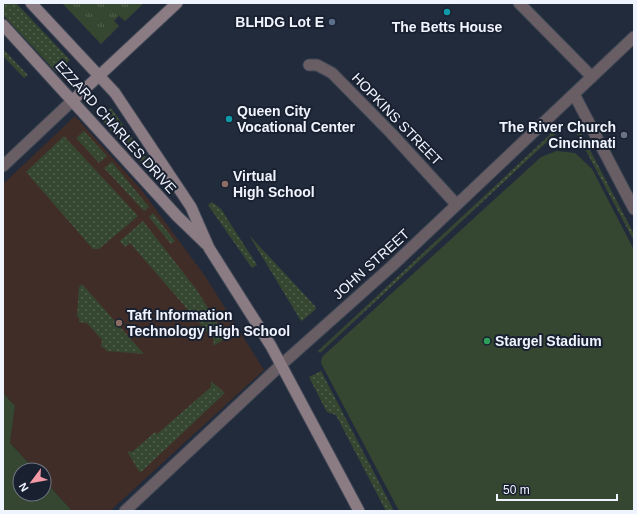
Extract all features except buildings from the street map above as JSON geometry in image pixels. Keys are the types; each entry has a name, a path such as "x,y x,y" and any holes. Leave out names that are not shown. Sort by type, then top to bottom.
{"main road":[{"name":"EZZARD CHARLES DRIVE","path":"31,3 115,93 191,207 209,248 282,364 358,511"},
{"path":"72,101 177,3"},
{"name":"EZZARD CHARLES DRIVE","path":"3,25 177,216 209,248"}],"street":[{"path":"520,3 592,77"},
{"name":"JOHN STREET","path":"130,509 282,364 392,266 634,37"},
{"name":"HOPKINS STREET","path":"309,65 317,65 332,73 391,133 456,204"},
{"path":"574,94 631,196 634,209"},
{"path":"3,166 72,101"}],"shaded area":[{"name":"Taft Information Technology High School","path":"75,116 140,188 205,276 264,370 110,511 72,511 52,489 52,462 28,462 10,443 15,406 3,393 3,184"}],"green space":[{"path":"3,3 16,3 70,60 57,73 3,15"},
{"path":"62,3 144,3 125,21 119,16 114,21 119,26 101,44"},
{"path":"3,49 28,75 24,78 3,56"},
{"path":"111,108 174,196 99,118"},
{"path":"564,126 320,353 318,351 556,129"},
{"path":"576,128 580,131 634,234 634,241 576,132"},
{"path":"84,131 107,156 99,163 76,138"},
{"path":"64,136 138,216 99,249 93,249 26,172"},
{"name":"Stargel Stadium","path":"557,151 575,153 592,169 634,250 634,511 399,511 321,363 322,357 541,157"},
{"path":"112,162 149,207 144,211 104,168"},
{"path":"212,202 221,209 257,265 252,268 208,205"},
{"path":"153,213 175,241 171,244 149,217"},
{"path":"143,221 196,289 227,338 213,346 214,340 130,243 125,247 120,241"},
{"path":"249,235 315,306 316,309 303,320 301,321"},
{"path":"82,284 144,354 106,351 105,348 101,347 102,340 87,323 79,322 79,317 77,317 79,287"},
{"path":"321,371 394,511 386,511 336,415 327,412 309,377"},
{"path":"211,381 225,393 140,473 127,451 132,452 155,432 157,434 211,387"},
{"path":"3,393 15,406 10,443 28,462 12,462 12,502 52,502 52,489 72,511 3,511"}],"place":[{"name":"The Betts House","path":"447,12"},
{"name":"BLHDG Lot E","path":"332,22"},
{"name":"Queen City Vocational Center","path":"229,119"},
{"name":"The River Church Cincinnati","path":"624,135"},
{"name":"Virtual High School","path":"225,184"},
{"name":"Taft Information Technology High School","path":"119,323"},
{"name":"Stargel Stadium","path":"487,341"}]}
